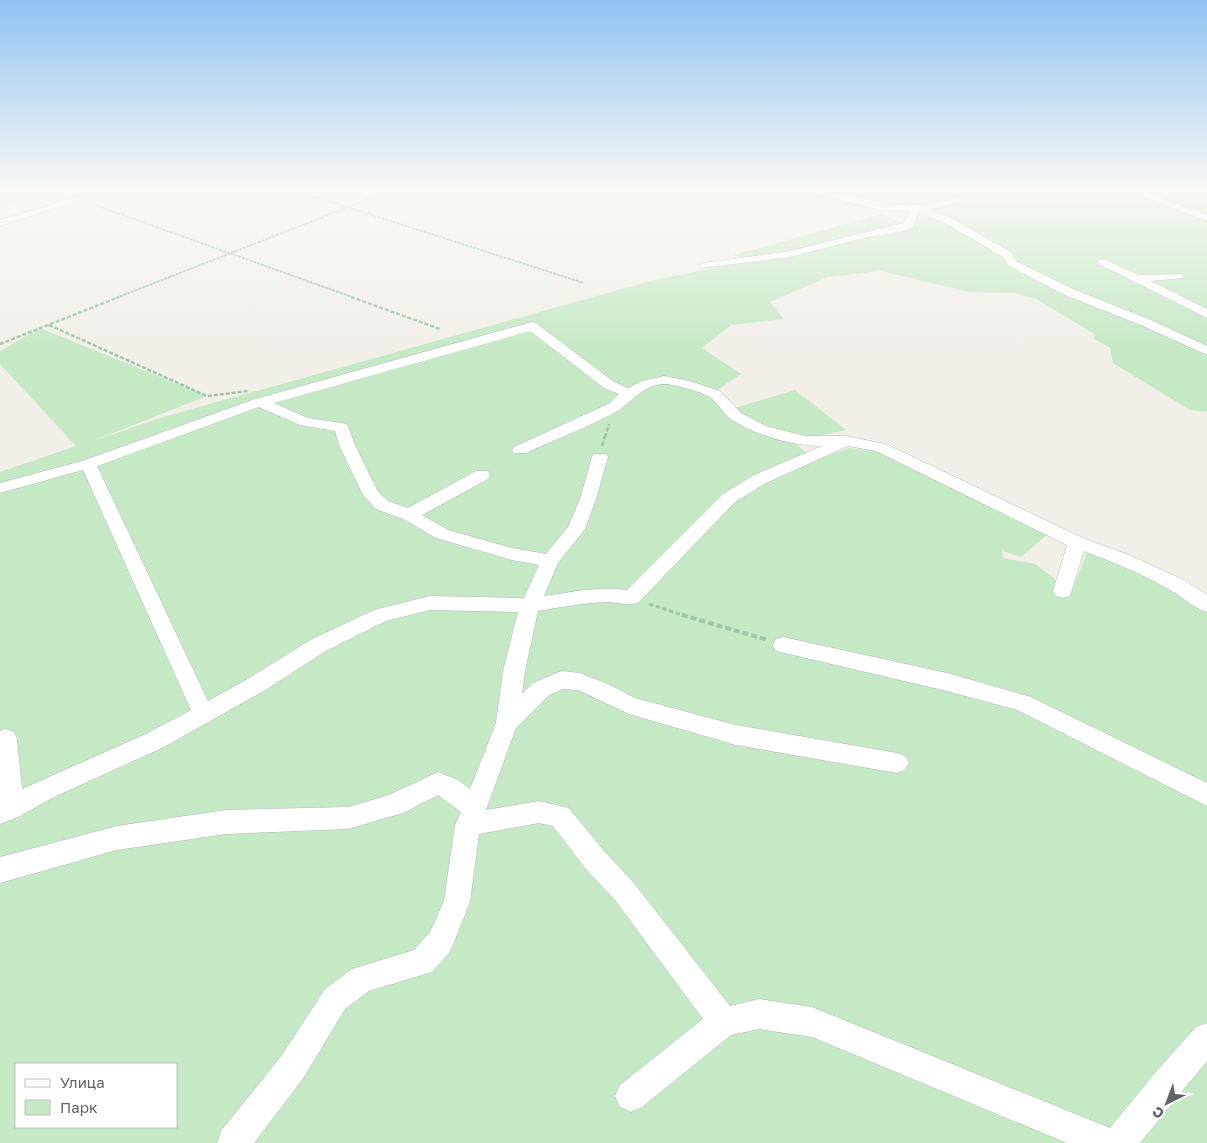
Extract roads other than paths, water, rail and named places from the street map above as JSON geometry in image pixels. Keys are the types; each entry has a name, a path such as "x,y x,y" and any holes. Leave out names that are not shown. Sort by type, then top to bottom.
{"street":[{"path":"704,266 790,254 832,243"},
{"path":"1103,262 1207,314"},
{"path":"1138,278 1178,276"},
{"path":"0,488 88,464 260,402 532,326 609,385 629,393"},
{"path":"520,450 615,406 629,393 647,384 664,380 690,385 715,394 736,416 761,429 805,441 846,442 880,447 1077,542 1125,560 1176,585 1207,605"},
{"path":"260,402 304,422 342,427 346,445 371,494 382,505 409,515 442,534 512,554 550,561"},
{"path":"6,739 6,811 43,790 156,740 254,686 319,646 381,615 430,603 530,605 591,596 611,595 630,598 729,498 760,479 846,442"},
{"path":"232,1143 292,1066 335,999 362,979 422,962 440,942 457,902 471,817 507,723 514,671 530,605 550,561 576,529 588,499 600,457"},
{"path":"88,464 202,713"},
{"path":"409,515 482,475"},
{"path":"1064,591 1077,542"},
{"path":"783,644 947,682 1023,703 1207,795"},
{"path":"507,723 541,689 562,680 587,685 629,705 736,735 897,764"},
{"path":"0,870 117,838 226,822 348,818 394,805 438,783 449,788 471,817"},
{"path":"471,817 539,812 560,816 594,859 624,891 724,1022"},
{"path":"631,1096 724,1022 759,1014 812,1022 1108,1143"},
{"path":"1119,1143 1166,1084 1207,1038"}],"lane":[{"path":"988,243 1006,254 1013,264 1069,292 1146,323 1207,351"}]}
